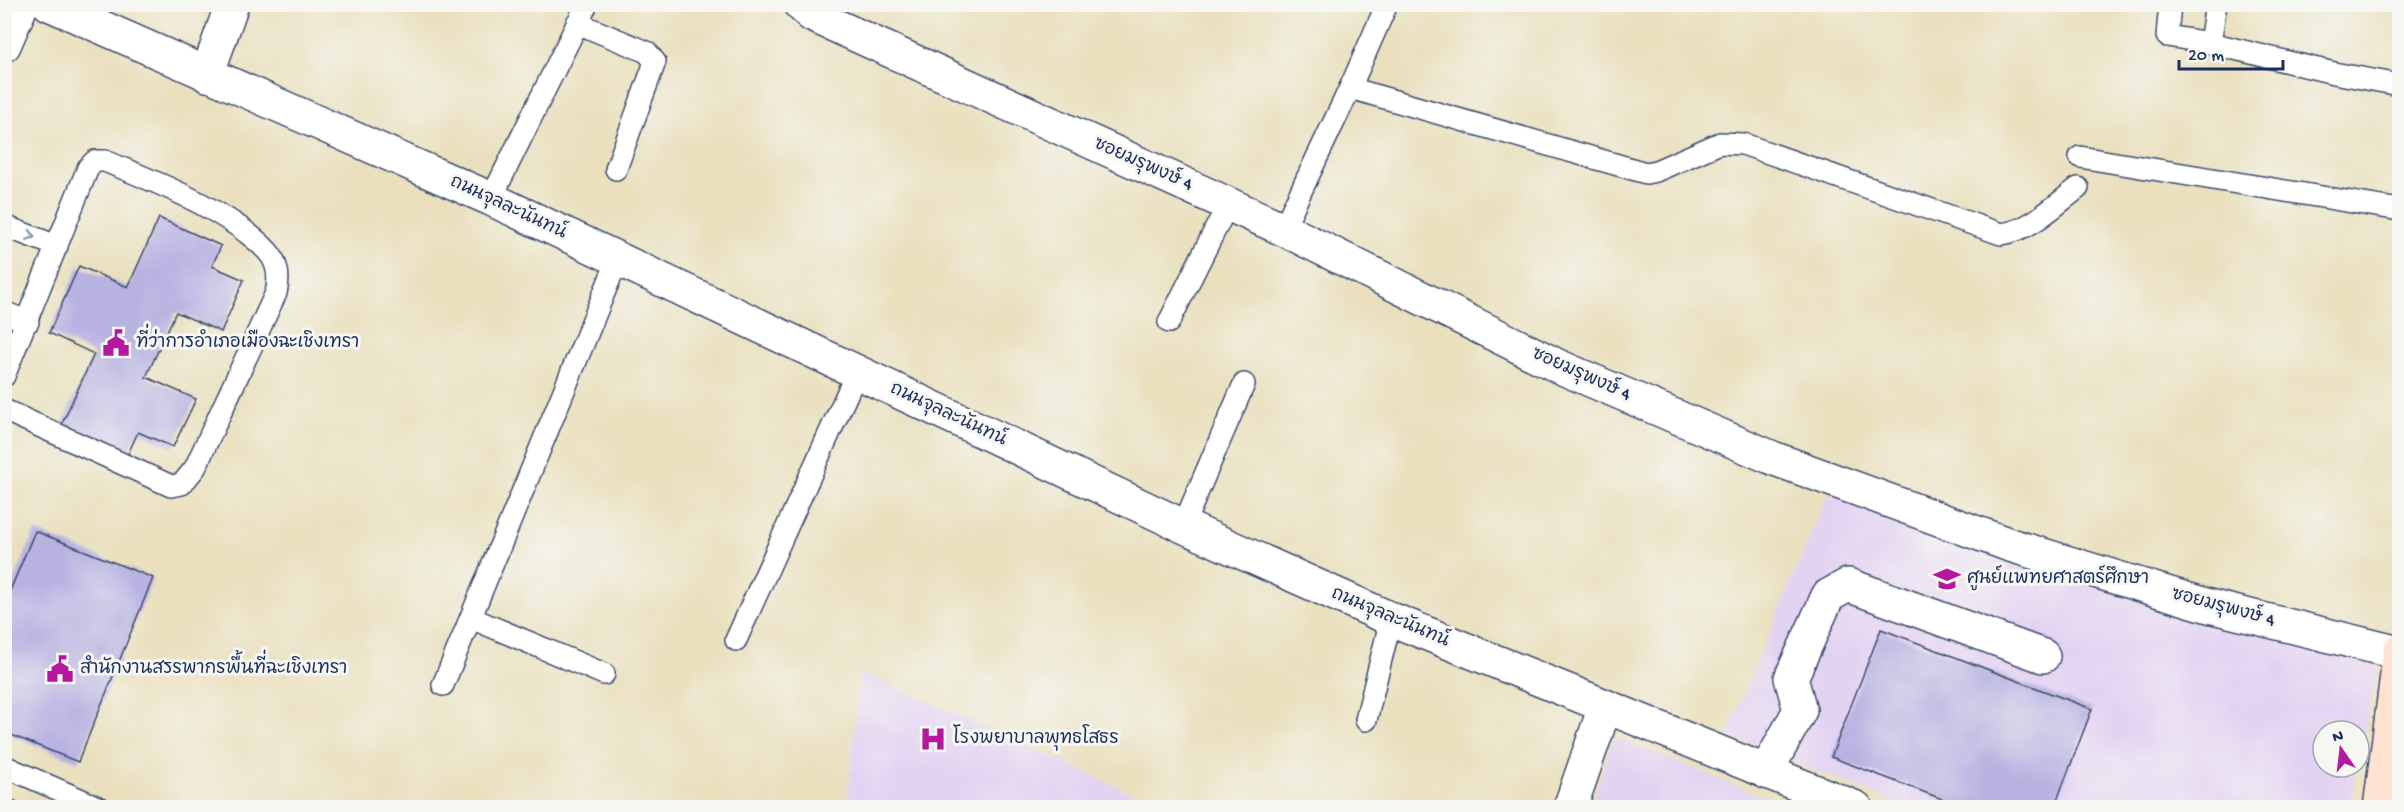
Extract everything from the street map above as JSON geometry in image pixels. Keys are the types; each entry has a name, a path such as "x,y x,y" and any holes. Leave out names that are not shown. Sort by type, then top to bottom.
{"main road":[{"path":"2380,807 2399,652"}],"street":[{"path":"4,45 22,4"},
{"name":"ถนนจุลละนันทน์","path":"49,4 491,199 1183,526 1391,619 1856,807"},
{"path":"207,75 232,4"},
{"name":"ซอยมรุพงษ์ 4","path":"800,4 812,15 1283,229 1560,367 1775,459 2010,545 2209,606 2399,652"},
{"path":"1766,772 1800,710 1791,678 1828,596 1848,585 2043,656"},
{"path":"1570,807 1605,707"}],"lane":[{"path":"491,199 587,4"},
{"path":"1283,229 1387,4"},
{"path":"2170,4 2167,36 2210,43 2334,73 2400,85"},
{"path":"2210,43 2216,4"},
{"path":"577,23 648,52 655,62 615,169"},
{"path":"1350,88 1646,173 1656,171 1720,143 1743,144 2001,234 2025,227 2078,188"},
{"path":"2080,157 2400,210"},
{"path":"4,376 28,322 87,168 95,161 105,161 184,194 222,215 262,244 275,264 278,284 195,468 182,484 171,486 4,410"},
{"path":"1169,322 1228,204"},
{"path":"4,226 57,246"},
{"path":"443,685 618,259"},
{"path":"4,312 28,322"},
{"path":"736,640 857,372"},
{"path":"1183,526 1244,384"},
{"path":"471,618 604,674"},
{"path":"1366,720 1391,619"},
{"path":"4,766 100,807"}],"shaded area":[{"name":"ศูนย์แพทยศาสตร์ศึกษา","path":"1827,494 2379,664 2367,719 2311,719 2311,779 2355,779 2349,807 1907,807 1727,735"},
{"name":"โรงพยาบาลพุทธโสธร","path":"860,671 1164,807 847,807"},
{"path":"1614,737 1790,807 1591,807"}],"building":[{"name":"ที่ว่าการอำเภอเมืองฉะเชิงเทรา","path":"159,218 221,246 212,266 244,280 221,332 176,312 146,377 196,399 173,447 138,432 127,456 61,426 94,354 49,333 79,266 128,287"},
{"name":"สำนักงานสรรพากรพื้นที่ฉะเชิงเทรา","path":"35,531 153,578 78,762 4,732 4,605"},
{"path":"1881,629 2092,709 2054,808 1966,808 1831,757"},
{"path":"4,797 28,808 4,808"}],"place":[{"name":"ที่ว่าการอำเภอเมืองฉะเชิงเทรา","path":"116,343"},
{"name":"ศูนย์แพทยศาสตร์ศึกษา","path":"1947,579"},
{"name":"สำนักงานสรรพากรพื้นที่ฉะเชิงเทรา","path":"60,669"},
{"name":"โรงพยาบาลพุทธโสธร","path":"933,739"}]}
